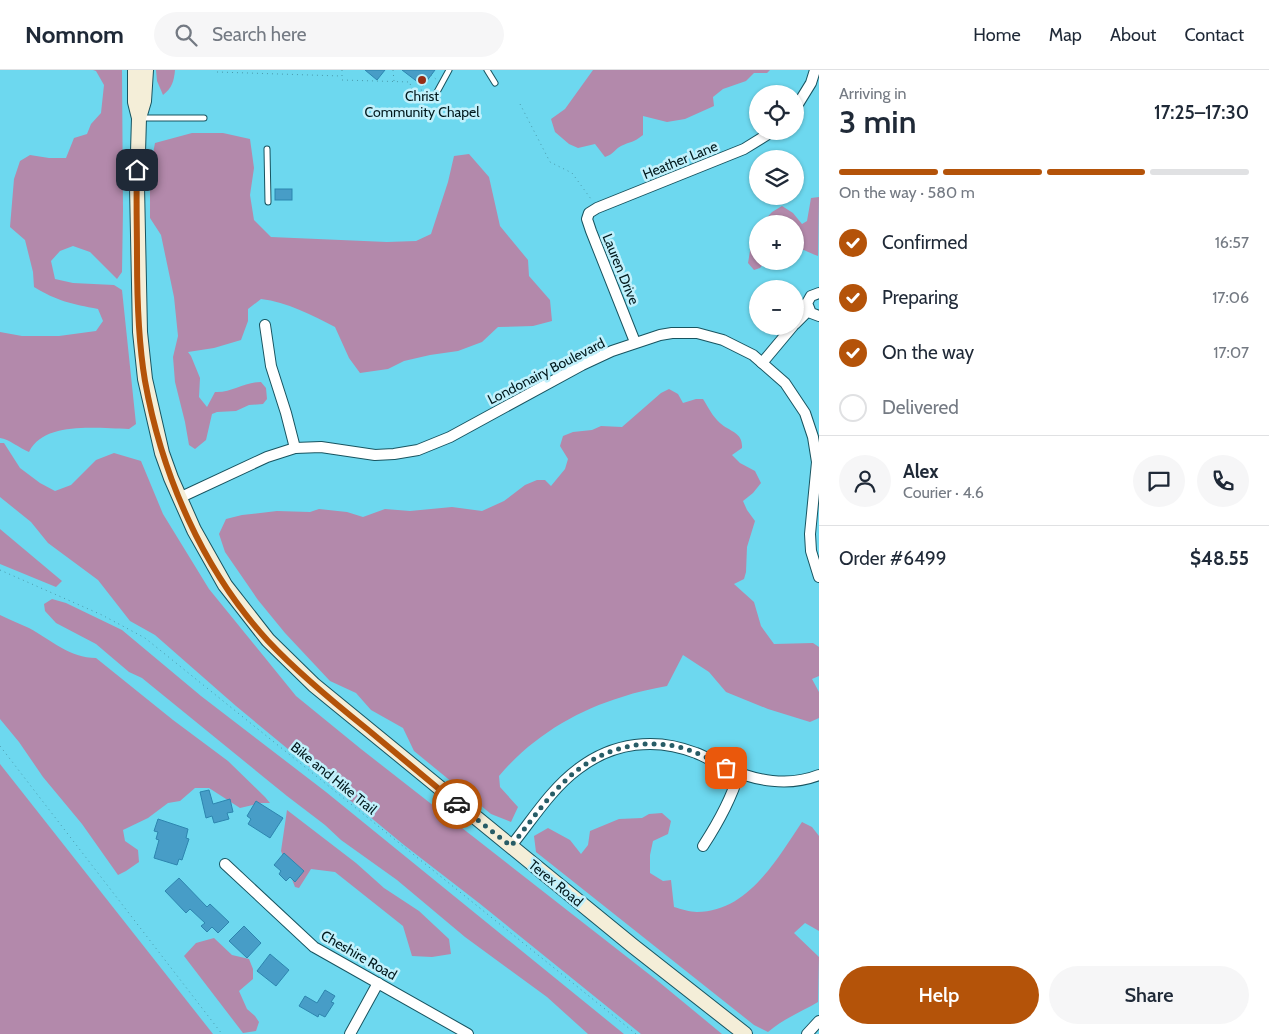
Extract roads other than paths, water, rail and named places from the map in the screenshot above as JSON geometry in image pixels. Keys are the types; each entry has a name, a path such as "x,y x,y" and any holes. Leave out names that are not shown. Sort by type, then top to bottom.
{"main road":[{"name":"Terex Road","path":"134,70 135,102 139,118"},
{"name":"Terex Road","path":"146,70 144,101 139,118 137,186 137,270 142,358 154,424 162,453 179,498 204,549 225,585 268,640 296,669 332,701 633,946 745,1034"}],"street":[{"path":"804,94 811,83 815,70"},
{"name":"Heather Lane","path":"596,208 744,149 758,140"},
{"name":"Lauren Drive","path":"596,208 588,213 587,219 635,342"},
{"path":"819,293 810,297 807,304 808,310 819,316"},
{"path":"804,314 808,310"},
{"path":"265,325 271,366 295,448"},
{"name":"Londonairy Boulevard","path":"179,498 267,457 295,448 321,447 375,455 418,450 450,437 582,365 635,342 672,333 696,334 723,340 735,345 762,362 782,380 805,413 813,437 817,462 810,534 812,551 819,577"},
{"path":"762,362 785,335"},
{"path":"511,846 564,781 592,759 618,748 645,744 670,745 698,753 739,773 757,779 798,780 819,775"},
{"path":"703,846 730,801 739,773"},
{"name":"Cheshire Road","path":"225,864 314,947 468,1034"},
{"path":"350,1034 378,983"},
{"path":"806,1034 819,1020"}],"lane":[{"path":"437,92 449,70"},
{"path":"488,70 495,83"},
{"path":"139,118 204,118"},
{"path":"267,149 268,202"}],"place":[{"name":"Christ Community Chapel","path":"422,80"}]}
